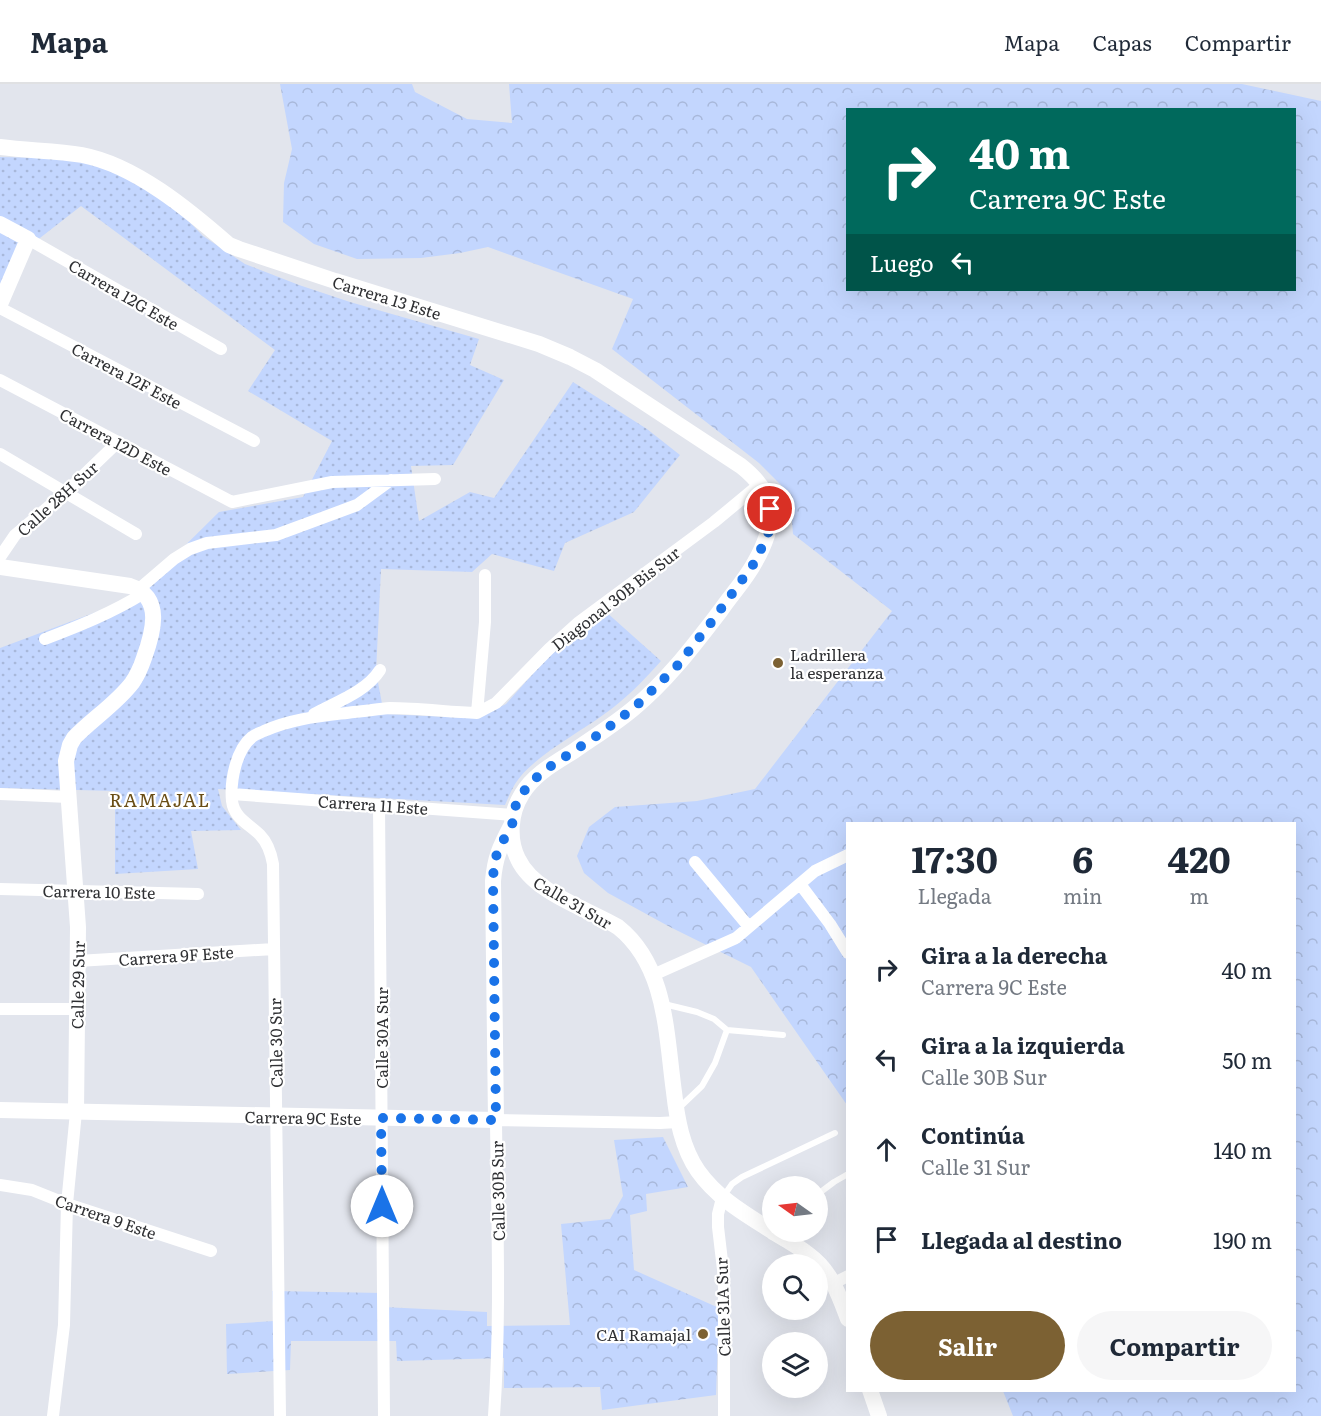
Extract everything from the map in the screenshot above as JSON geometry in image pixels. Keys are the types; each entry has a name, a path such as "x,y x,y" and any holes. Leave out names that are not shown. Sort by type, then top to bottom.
{"main road":[{"name":"Carrera 13 Este","path":"0,147 82,155 99,159 157,188 229,244 239,249 346,285 539,344 570,357 615,383 732,460 760,484"},
{"path":"0,224 28,239 0,304"},
{"path":"512,820 522,794 536,777 618,720 656,687 690,650 749,572 763,547 770,523 767,496 760,484"},
{"path":"0,567 122,585 141,591"},
{"name":"Calle 29 Sur","path":"76,1112 78,962 76,891 66,761 70,746 83,729 122,695 133,682 141,666 151,635 153,620 152,607 147,596 141,591"},
{"name":"Calle 31 Sur","path":"512,820 512,837 517,858 529,876 546,890 606,920 629,936 637,947 653,975 662,1004 677,1116 685,1144 698,1171 722,1198 762,1223"},
{"name":"Calle 30B Sur","path":"496,1120 494,862 512,820"},
{"name":"Carrera 9C Este","path":"0,1110 496,1120"},
{"name":"Calle 31 Sur","path":"790,1242 841,1280 846,1308"},
{"path":"871,1392 879,1416"}],"street":[{"name":"Carrera 12G Este","path":"28,239 221,350"},
{"name":"Carrera 12F Este","path":"0,309 254,441"},
{"name":"Carrera 12D Este","path":"0,380 232,502 332,482 391,480"},
{"name":"Calle 28H Sur","path":"0,557 15,535 66,492 118,442"},
{"path":"0,454 136,534"},
{"path":"45,639 92,621 126,604 174,559 190,549 207,543 276,535 357,505 391,480 435,479"},
{"name":"Diagonal 30B Bis Sur","path":"477,713 496,703 579,622 714,522 760,484"},
{"path":"232,794 235,771 244,745 254,736 278,725 308,718 389,708 477,713 485,622 484,574"},
{"path":"308,718 373,681 380,670"},
{"path":"0,794 68,797"},
{"name":"Carrera 11 Este","path":"232,794 379,805 512,820"},
{"name":"Calle 30 Sur","path":"232,794 233,808 237,815 267,844 272,854 273,864 280,1416"},
{"name":"Calle 30A Sur","path":"379,805 384,1416"},
{"path":"653,975 736,938 815,871 846,856"},
{"path":"695,862 750,927"},
{"path":"800,884 846,950"},
{"name":"Carrera 10 Este","path":"0,889 198,894"},
{"name":"Carrera 9F Este","path":"78,962 274,949"},
{"path":"0,1009 77,1009"},
{"name":"Calle 29 Sur","path":"53,1416 64,1325 67,1204 76,1112"},
{"name":"Carrera 9C Este","path":"496,1120 660,1123 677,1116"},
{"name":"Calle 30B Sur","path":"495,1416 498,1326 496,1120"},
{"name":"Carrera 9 Este","path":"0,1185 32,1190 67,1204 211,1251"},
{"name":"Calle 31A Sur","path":"722,1198 718,1227 724,1278 724,1416"}],"lane":[{"path":"662,1004 697,1012 714,1019 727,1030 783,1035"},
{"path":"677,1116 702,1086 715,1063 727,1030"},
{"path":"722,1198 732,1184 742,1177 836,1133"},
{"path":"828,1186 846,1175"}],"green space":[{"path":"280,84 412,84 415,92 467,119 512,123 509,84 1242,84 1321,101 1321,1416 1013,1416 1003,1392 1296,1392 1296,822 846,822 846,1104 751,967 608,893 584,873 577,856 589,827 615,807 697,801 755,789 892,611 793,534 791,511 782,486 759,463 612,349 633,299 488,247 421,258 357,259 314,244 283,222 284,183 292,149"},
{"path":"0,157 80,159 112,168 174,206 203,236 245,264 350,302 479,339 470,365 504,380 453,465 411,466 419,521 470,492 494,498 573,382 647,429 680,455 634,512 565,543 554,571 492,554 472,572 381,569 376,672 384,714 471,718 482,716 506,704 546,659 605,611 661,661 619,703 555,747 522,774 505,805 218,789 222,806 241,830 191,831 198,869 115,874 115,791 0,788 0,648 131,599 219,512 303,497 332,441 248,391 275,350 81,206 13,259 0,291"},
{"path":"663,1137 688,1187 646,1194 647,1211 630,1215 634,1270 719,1308 716,1395 602,1410 600,1387 504,1388 504,1358 397,1361 396,1341 291,1341 290,1370 227,1374 226,1324 274,1321 272,1291 383,1293 383,1307 487,1312 487,1326 570,1325 561,1224 610,1219 623,1196 614,1140"}],"place":[{"name":"Ladrillera la esperanza","path":"778,663"},
{"name":"CAI Ramajal","path":"703,1334"}],"district":[{"name":"RAMAJAL","path":"160,799"}],"route":[{"path":"382,1206 381,1118 496,1120 494,862 512,825 516,804 536,777 635,707 677,666 755,562 768,534 770,509"}]}
